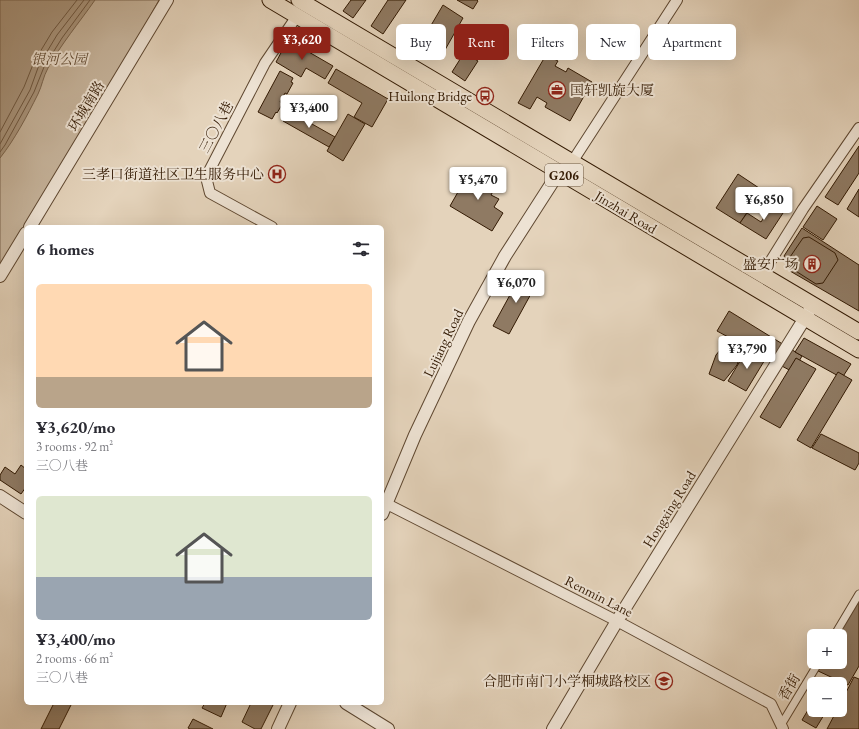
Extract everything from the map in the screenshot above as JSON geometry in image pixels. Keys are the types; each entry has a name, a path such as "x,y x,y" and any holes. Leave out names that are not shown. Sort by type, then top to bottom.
{"main road":[{"name":"Jinzhai Road","path":"270,0 559,172 809,311 859,332"},
{"name":"Jinzhai Road","path":"299,0 809,311 859,350"}],"street":[{"name":"环城南路","path":"31,225 167,0"},
{"path":"576,156 677,0"},
{"name":"三〇八巷","path":"268,225 210,193 206,177 265,63 297,16"},
{"path":"765,270 803,209 859,128"},
{"name":"Lujiang Road","path":"385,509 415,435 469,321 505,256 559,172"},
{"path":"0,276 24,236"},
{"name":"Hongxing Road","path":"552,729 809,311"},
{"path":"0,488 24,504"},
{"path":"0,496 24,512"},
{"name":"Renmin Lane","path":"385,509 617,621 771,704 782,727"},
{"path":"838,629 859,594"},
{"name":"香街","path":"782,727 815,669"},
{"path":"278,729 289,705"},
{"path":"338,705 376,729"},
{"path":"349,705 388,729"}],"green space":[{"name":"银河公园","path":"0,0 159,0 132,49 27,225 24,225 24,231 0,271"}],"water":[{"path":"0,0 95,0 53,59 46,71 38,94 25,119 0,158"}],"building":[{"path":"351,0 366,0 353,18 343,11"},
{"path":"388,0 406,0 383,34 371,26"},
{"path":"457,0 477,0 478,1 473,9"},
{"path":"443,5 463,18 460,24 454,24 454,34 446,48 446,24 432,24"},
{"path":"288,40 333,66 325,79 306,68 301,77 276,62"},
{"path":"460,60 478,61 465,81 452,72"},
{"name":"国轩凯旋大厦","path":"543,60 556,60 558,61 555,66 566,72 568,68 592,82 570,121 545,107 547,103 537,97 530,109 518,103"},
{"path":"336,69 388,99 372,127 354,117 362,103 328,83"},
{"path":"280,71 293,78 291,82 293,83 287,94 285,93 280,102 283,103 272,119 258,112"},
{"path":"289,111 335,137 329,147 283,121"},
{"path":"348,114 365,124 343,161 327,151"},
{"path":"859,146 859,173 838,205 825,197"},
{"path":"470,171 496,186 491,195 499,199 494,207 503,213 492,231 450,206"},
{"path":"738,174 762,190 740,223 716,208"},
{"path":"859,189 859,217 847,209"},
{"path":"774,202 785,210 766,239 740,223 747,213 761,222"},
{"path":"817,206 837,219 823,240 803,227"},
{"path":"802,228 859,265 859,311 790,271 784,256"},
{"name":"盛安广场","path":"809,237 835,253 838,260 823,283 816,284 791,268 788,260 803,238"},
{"path":"522,273 538,281 509,334 493,326"},
{"path":"729,311 802,356 793,372 717,331"},
{"path":"804,338 851,364 842,378 795,352"},
{"path":"729,339 744,347 737,365 724,381 709,374 716,355"},
{"path":"748,348 766,358 746,391 728,381"},
{"path":"796,358 816,369 780,428 760,417"},
{"path":"838,372 852,380 811,448 797,440"},
{"path":"821,434 859,453 859,463 855,470 812,448"},
{"path":"21,465 24,467 24,490 21,494 0,480 0,475 5,467 15,474"},
{"path":"859,597 859,666 848,685 847,677 831,677 816,670 847,669 847,629 840,629"},
{"path":"854,677 859,679 859,729 827,729 833,717 847,717 847,690"},
{"path":"53,705 71,705 59,729 41,729"},
{"path":"204,705 226,705 221,717 202,708"},
{"path":"250,705 273,705 261,729 255,729 242,722"},
{"path":"807,712 807,717 823,717 816,728 802,720"},
{"path":"193,719 213,729 188,728"}],"place":[{"name":"国轩凯旋大厦","path":"557,90"},
{"name":"Huilong Bridge","path":"485,96"},
{"name":"三孝口街道社区卫生服务中心","path":"277,174"},
{"name":"盛安广场","path":"812,264"},
{"name":"合肥市南门小学桐城路校区","path":"664,681"}]}
